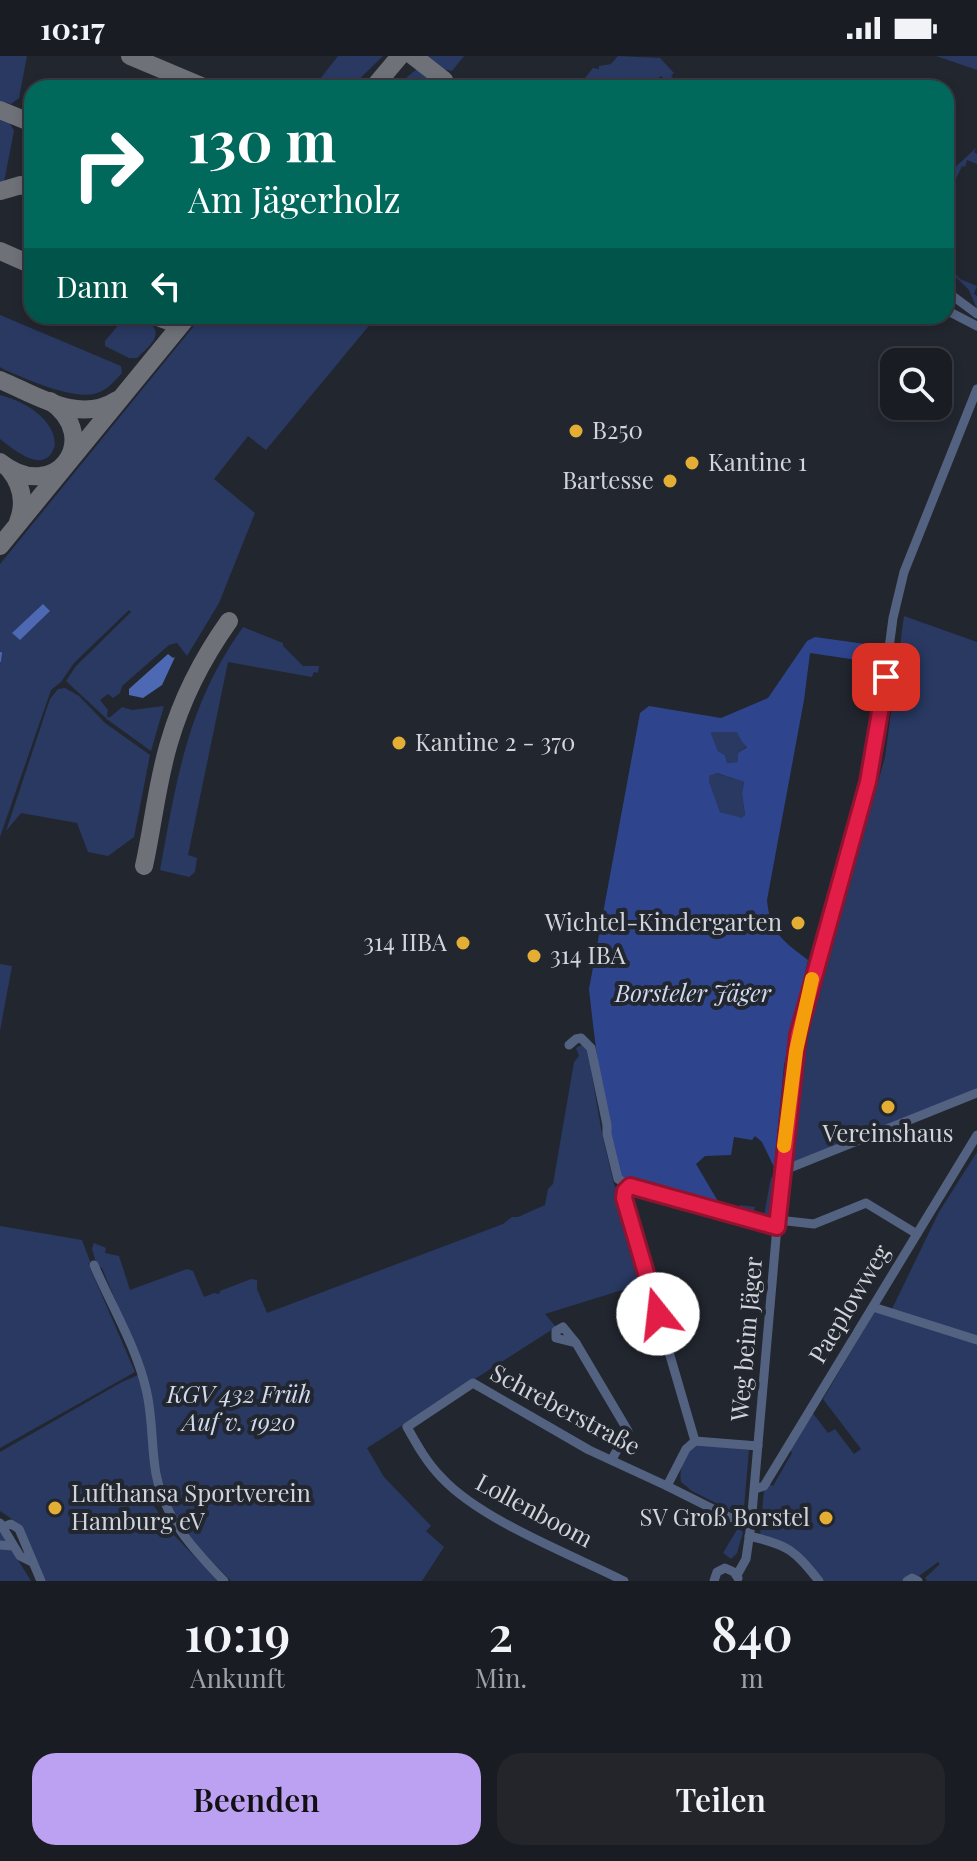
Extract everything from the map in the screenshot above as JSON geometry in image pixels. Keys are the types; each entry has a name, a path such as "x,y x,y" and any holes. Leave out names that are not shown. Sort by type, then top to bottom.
{"street":[{"path":"954,297 977,314"},
{"path":"954,314 977,326"},
{"name":"Weg beim Jäger","path":"735,1575 744,1565 751,1524 777,1223 798,1035 875,754 893,618 904,572 977,389"},
{"path":"569,1045 581,1038 591,1048 618,1179 630,1186 777,1223 814,1224 866,1203 917,1234"},
{"path":"782,1171 977,1093"},
{"name":"Paeplowweg","path":"755,1489 764,1486 977,1135"},
{"path":"630,1186 624,1198 695,1441"},
{"path":"94,1265 137,1362 146,1390 156,1474 163,1500 179,1531 224,1581"},
{"path":"873,1307 977,1340"},
{"path":"576,1343 628,1431 612,1459"},
{"name":"Schreberstraße","path":"407,1427 473,1383 589,1450 729,1517 751,1524"},
{"name":"Lollenboom","path":"407,1427 442,1479 468,1501 624,1581"},
{"path":"667,1486 686,1449 695,1441 758,1446"},
{"path":"32,1562 20,1556 1,1525 11,1524 19,1529 41,1581"},
{"path":"749,1536 777,1542 791,1549 819,1581"},
{"path":"0,1545 13,1546"},
{"path":"713,1581 720,1570 735,1575"},
{"path":"907,1581 912,1578 918,1581"}],"green space":[{"path":"0,56 27,56 19,98 11,104 0,101"},
{"path":"338,56 383,56 358,80 319,80"},
{"path":"426,56 464,56 452,71 443,69"},
{"path":"618,56 660,58 674,73 671,76 674,79 665,80 661,76 656,80 583,80 593,68 611,64"},
{"path":"936,56 977,56 977,70"},
{"path":"417,69 432,80 406,80"},
{"path":"0,117 8,120 14,131 4,182 0,186"},
{"path":"977,147 974,152 977,154 977,164 967,160 956,179 954,168"},
{"path":"954,272 960,279 977,286 974,294 977,296 977,309 969,290"},
{"path":"0,315 121,366 122,373 105,390 88,395 51,388 5,370 0,367"},
{"path":"119,324 150,324 156,332 152,343 137,358 129,358 105,346 105,341"},
{"path":"195,324 370,324 266,450 248,436 214,479 255,513 219,603 187,656 177,643 169,645 122,686 120,693 113,698 108,694 100,700 108,710 109,718 122,707 132,710 164,706 151,751 108,720 66,681 76,666 131,612 129,610 51,690 0,837 0,564"},
{"path":"0,395 28,406 50,427 55,445 45,459 29,458 0,439"},
{"path":"904,616 977,642 977,1089 792,1164 807,1037 885,757"},
{"path":"243,627 283,643 303,666 319,666 318,673 314,672 312,677 228,662 188,855 197,858 195,872 189,877 160,870 179,774 197,714 224,656"},
{"name":"Borsteler Jäger","path":"815,637 879,646 877,663 810,653 767,900 771,921 779,935 808,960 784,1065 774,1167 762,1142 755,1136 752,1140 734,1137 731,1155 705,1156 696,1164 719,1203 718,1207 621,1180 605,1109 589,989 640,713 649,706 721,718 768,698 807,641","holes":["713,732 737,732 747,747 738,753 738,762 727,763 725,755 718,751","717,773 744,782 745,815 742,818 720,812 709,781 709,776"]},
{"path":"65,688 79,696 105,723 150,755 134,837 108,856 88,852 77,823 21,813 6,831 50,699 58,689"},
{"path":"713,732 738,732 747,746 738,753 738,762 727,763 725,755 718,751"},
{"path":"716,773 744,782 745,816 742,819 720,812 709,781 709,776"},
{"path":"0,964 12,966 0,1031"},
{"name":"KGV 432 Früh Auf v. 1920","path":"583,1044 587,1046 614,1184 625,1210 645,1283 545,1314 556,1327 367,1448 384,1477 431,1526 426,1531 444,1547 422,1581 231,1581 184,1533 166,1501 154,1506 174,1535 218,1581 44,1581 18,1523 0,1511 0,1452 145,1372 102,1268 97,1266 92,1249 94,1243 106,1248 105,1253 119,1256 130,1290 187,1269 193,1271 204,1297 219,1294 251,1279 257,1280 257,1289 267,1313 503,1224 512,1217 545,1205 548,1189 553,1184 574,1062 579,1056 576,1048"},
{"path":"977,1152 977,1336 892,1309 939,1212"},
{"path":"771,1177 769,1217 738,1212 740,1205 755,1207 753,1213 764,1216"},
{"name":"KGV 432 Früh Auf v. 1920","path":"0,1226 82,1240 91,1264 88,1263 135,1372 0,1448"},
{"path":"875,1311 977,1343 977,1581 927,1581 925,1578 940,1564 938,1562 919,1576 912,1575 902,1581 822,1581 798,1552 760,1536 764,1489 768,1483 773,1486 812,1412 828,1433 835,1429 854,1454 861,1449 823,1399"},
{"path":"697,1444 749,1450 744,1507 734,1512 692,1491 681,1482 684,1461"},
{"path":"738,1528 743,1532 737,1553 731,1559 723,1553"},
{"path":"0,1531 31,1581 0,1581"}],"shaded area":[{"path":"43,604 50,611 20,640 12,633"},
{"path":"168,654 175,657 162,685 143,698 129,695 129,689"}],"waterway":[{"path":"0,661 1,653"}],"taxiway":[{"path":"130,56 187,80"},
{"path":"380,80 400,56"},
{"path":"413,56 444,80"},
{"path":"0,110 24,120"},
{"path":"0,191 24,186"},
{"path":"0,251 24,262"},
{"path":"0,546 181,324"},
{"path":"0,380 43,400 73,409 103,407 117,400"},
{"path":"0,462 20,474 39,476 54,472 66,462 72,448 73,432 66,416 50,401"},
{"path":"9,469 21,494 22,508 18,522"},
{"path":"144,866 161,773 174,726 194,679 229,621"}],"slow traffic":[{"path":"784,1146 798,1035 812,979"}],"place":[{"name":"B250","path":"576,431"},
{"name":"Kantine 1","path":"692,463"},
{"name":"Bartesse","path":"670,481"},
{"name":"Kantine 2 - 370","path":"399,743"},
{"name":"Wichtel-Kindergarten","path":"798,923"},
{"name":"314 IIBA","path":"463,943"},
{"name":"314 IBA","path":"534,956"},
{"name":"Vereinshaus","path":"888,1107"},
{"name":"Lufthansa Sportverein Hamburg eV","path":"55,1508"},
{"name":"SV Groß Borstel","path":"826,1518"}],"route":[{"path":"658,1314 624,1198 630,1186 777,1227 798,1035 875,754 886,677"}]}
